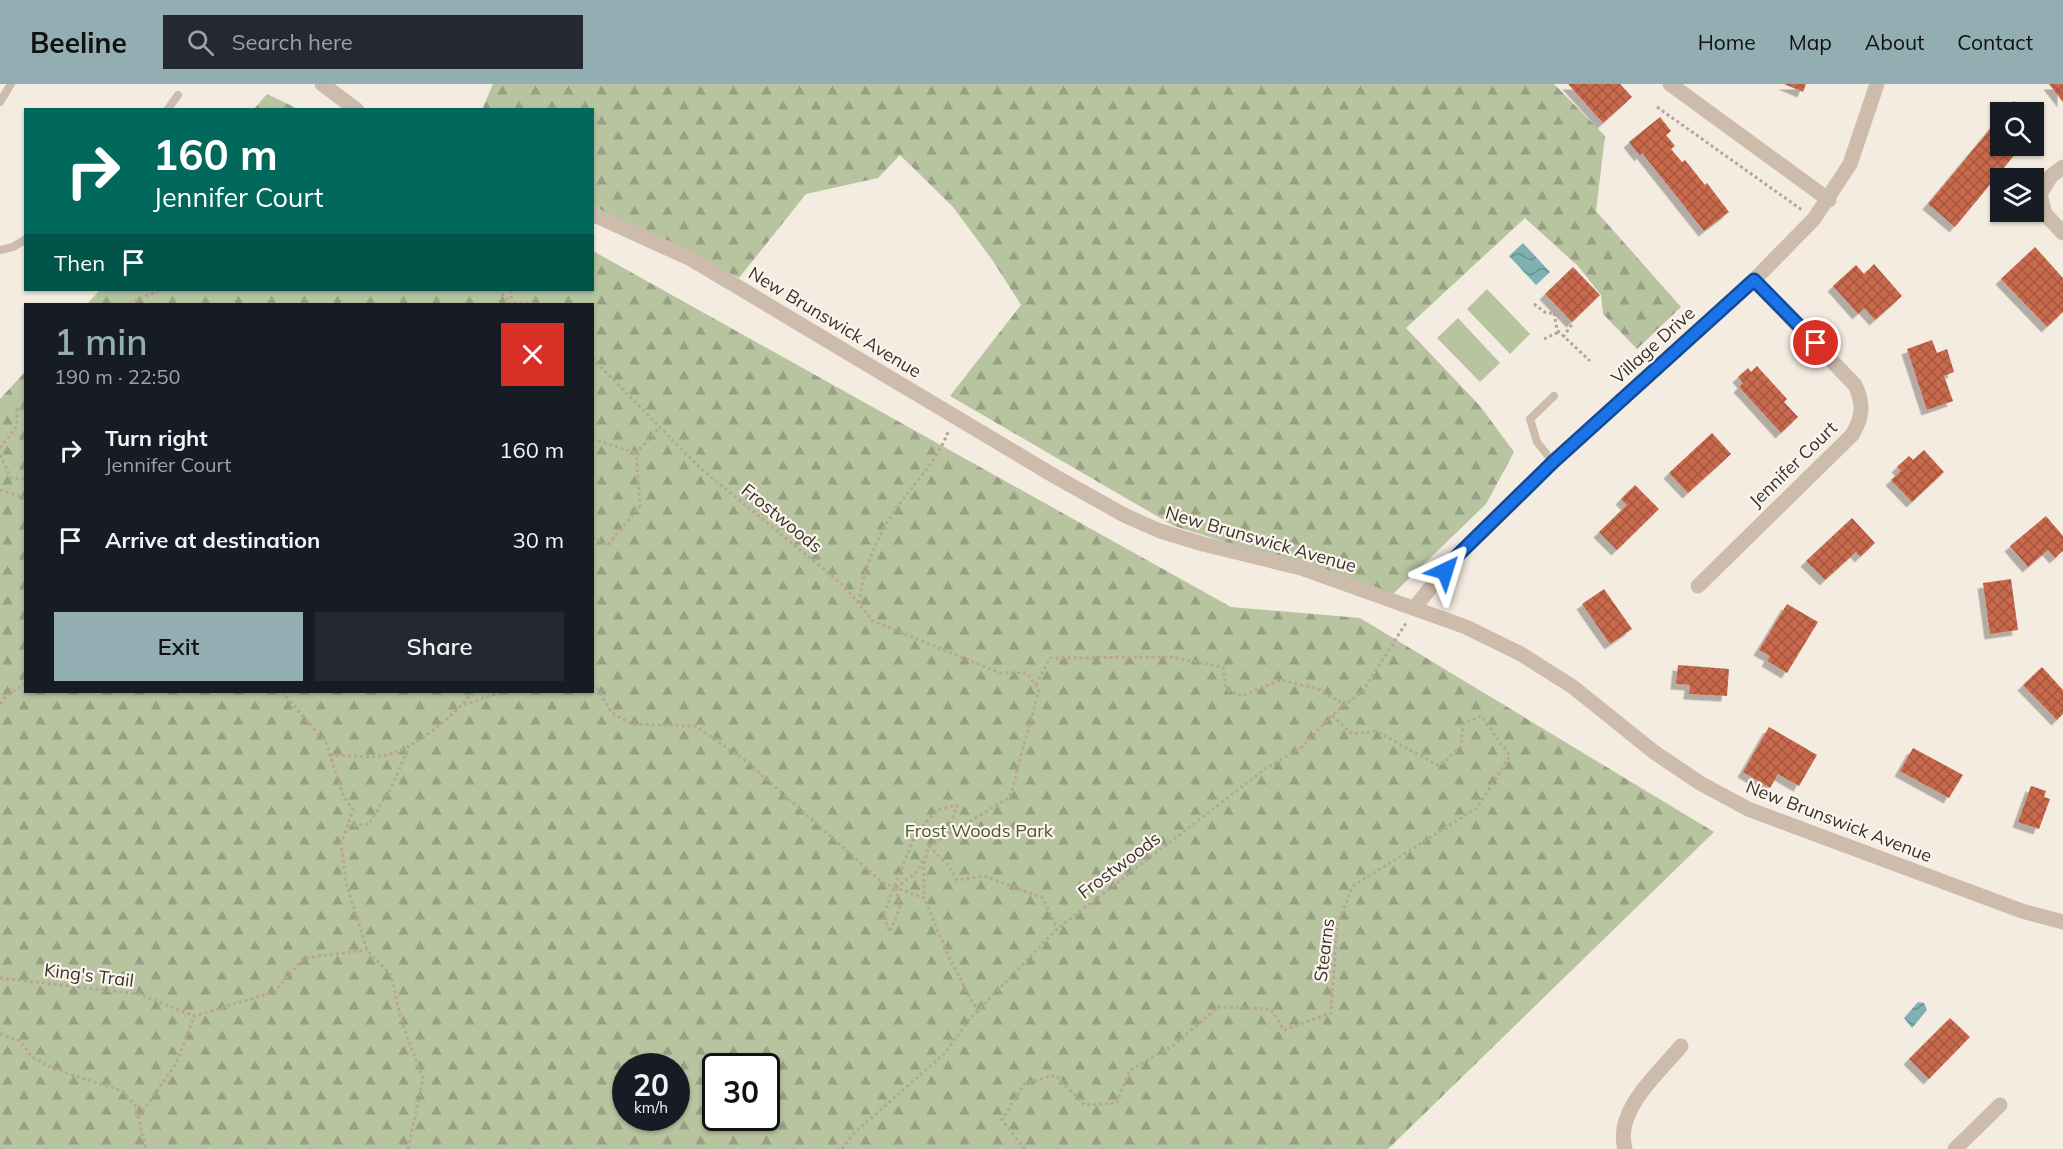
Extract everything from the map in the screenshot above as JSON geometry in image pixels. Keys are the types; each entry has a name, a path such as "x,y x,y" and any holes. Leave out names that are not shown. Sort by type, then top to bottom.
{"street":[{"path":"322,84 354,108"},
{"path":"1670,84 1828,201"},
{"name":"Village Drive","path":"1414,608 1456,557 1553,462 1794,242 1828,201 1850,164 1861,138 1877,84"},
{"path":"2063,167 2051,176 2040,194 2045,214 2063,233"},
{"name":"New Brunswick Avenue","path":"594,215 691,259 1066,483 1160,531 1301,568 1466,627 1521,654 1573,687 1654,752 1691,777 1748,809 2022,911 2063,922"},
{"name":"Jennifer Court","path":"1698,586 1852,435 1859,423 1862,410 1861,397 1856,385 1754,280"},
{"path":"1625,1149 1625,1125 1632,1107 1681,1046"},
{"path":"1955,1149 2000,1105"}],"lane":[{"path":"0,102 11,84"},
{"path":"168,108 178,95"},
{"path":"0,250 14,247 24,240"},
{"path":"1553,462 1537,442 1530,419 1554,396"}],"path":[{"path":"1657,107 1802,210"},
{"path":"131,303 158,291"},
{"path":"498,291 510,303"},
{"path":"1534,304 1546,313 1554,313 1559,308"},
{"path":"1554,313 1558,332 1590,361"},
{"path":"1563,337 1573,323"},
{"path":"1544,339 1558,332"},
{"name":"Frostwoods","path":"594,360 700,468 844,586 873,621 1000,673 1027,674 1036,685"},
{"path":"0,448 17,426 17,409 24,407"},
{"path":"859,603 863,576 892,514 948,434 952,415"},
{"path":"594,539 608,545 640,506 636,453 660,428"},
{"path":"594,440 636,453"},
{"path":"0,455 11,478 24,479"},
{"path":"0,490 24,497"},
{"name":"Frostwoods","path":"842,1149 854,1134 945,1053 979,1009 1057,929 1265,770 1302,747 1332,715 1363,691 1414,608"},
{"path":"979,1009 973,1004 949,957 924,898 924,865 929,846 1010,797 1039,690 1036,685 1050,658 1171,657 1223,667 1226,689 1241,696 1281,680 1318,688 1345,705"},
{"path":"0,704 5,697 24,684"},
{"path":"594,686 610,712 631,724 695,726 747,761 883,883 924,898"},
{"path":"283,693 327,743 343,795 353,810 341,844 346,882 367,950 391,975 401,1020 423,1079 408,1149"},
{"path":"330,755 382,756 409,746 462,706 472,693"},
{"path":"462,706 497,693"},
{"name":"Stearns","path":"1025,1149 1002,1120 1024,1084 1055,1075 1085,1105 1117,1103 1129,1071 1174,1045 1218,1007 1271,1009 1284,1030 1331,1013 1337,925 1353,886 1477,808 1510,756 1480,716 1463,724 1461,747 1439,766 1376,731 1352,734 1332,715"},
{"path":"347,826 369,824 391,788 409,746"},
{"path":"896,888 900,907 890,932 883,915 896,888 916,834 937,810 957,805 951,824 929,846 918,872 896,888"},
{"path":"929,846 948,865 957,880 984,876 1043,898 1057,929"},
{"path":"138,1117 176,1064 194,1016 274,992 304,958 367,950"},
{"name":"King's Trail","path":"0,978 139,994 194,1016"},
{"path":"0,1034 20,1041 32,1057 54,1069 122,1091 135,1105 146,1149"}],"green space":[{"path":"493,84 1554,84 1605,136 1596,211 1681,307 1637,349 1603,314 1601,295 1578,266 1525,218 1406,328 1480,406 1514,452 1486,504 1393,594 1174,526 950,396 1021,305 993,261 953,207 900,155 878,178 806,194 739,278 594,206 594,108 483,108"},
{"path":"267,94 296,108 255,108"},
{"name":"Frost Woods Park","path":"594,252 1231,607 1360,618 1714,832 1388,1149 0,1149 0,399 24,373 24,693 594,693 594,303 88,303 99,291 594,291"},
{"path":"1487,289 1530,334 1510,354 1467,309"},
{"path":"1458,318 1500,363 1480,382 1437,338"}],"water":[{"path":"1523,243 1550,272 1536,285 1509,256"},
{"path":"1918,1002 1924,1003 1927,1010 1912,1028 1904,1018"}],"building":[{"path":"1568,84 1620,84 1632,97 1603,123"},
{"path":"1784,84 1806,84 1803,92"},
{"path":"2049,84 2063,84 2063,102"},
{"path":"1660,117 1671,131 1666,135 1675,146 1671,149 1682,162 1685,160 1705,185 1707,183 1729,212 1704,231 1642,153 1640,156 1629,142"},
{"path":"1990,129 1990,156 2014,156 2004,168 1990,168 1990,185 1955,227 1928,204"},
{"path":"2035,247 2063,278 2063,312 2047,327 2001,279"},
{"path":"1874,264 1902,296 1875,320 1864,308 1858,314 1833,286 1856,265 1864,274"},
{"path":"1573,267 1600,295 1572,322 1545,294"},
{"path":"1932,340 1937,353 1947,349 1954,372 1944,376 1953,401 1927,410 1907,349"},
{"path":"1757,366 1787,399 1784,402 1798,417 1781,433 1739,387 1743,383 1738,377 1748,368 1751,372"},
{"path":"1712,433 1731,454 1688,493 1669,473"},
{"path":"1924,450 1944,472 1912,502 1891,480 1901,471 1897,467 1909,456 1913,460"},
{"path":"1635,485 1659,509 1617,550 1599,532 1627,505 1621,499"},
{"path":"2046,516 2063,536 2063,551 2055,558 2048,550 2028,567 2010,546"},
{"path":"1852,518 1875,543 1860,557 1856,552 1825,580 1806,561"},
{"path":"2011,579 2018,630 1990,634 1983,583"},
{"path":"1604,589 1632,629 1610,644 1582,604"},
{"path":"1787,604 1818,622 1787,673 1767,661 1770,656 1759,650"},
{"path":"1678,665 1729,669 1727,696 1689,694 1690,685 1676,684"},
{"path":"2042,667 2063,690 2063,714 2057,720 2023,685"},
{"path":"1769,727 1817,755 1799,786 1778,774 1770,788 1743,772"},
{"path":"1913,748 1963,775 1949,798 1900,771"},
{"path":"2031,786 2046,791 2044,797 2050,799 2039,829 2018,822"},
{"path":"1950,1018 1970,1037 1929,1079 1909,1059"}],"route":[{"path":"1445,571 1456,557 1553,462 1754,280 1816,343"}]}
